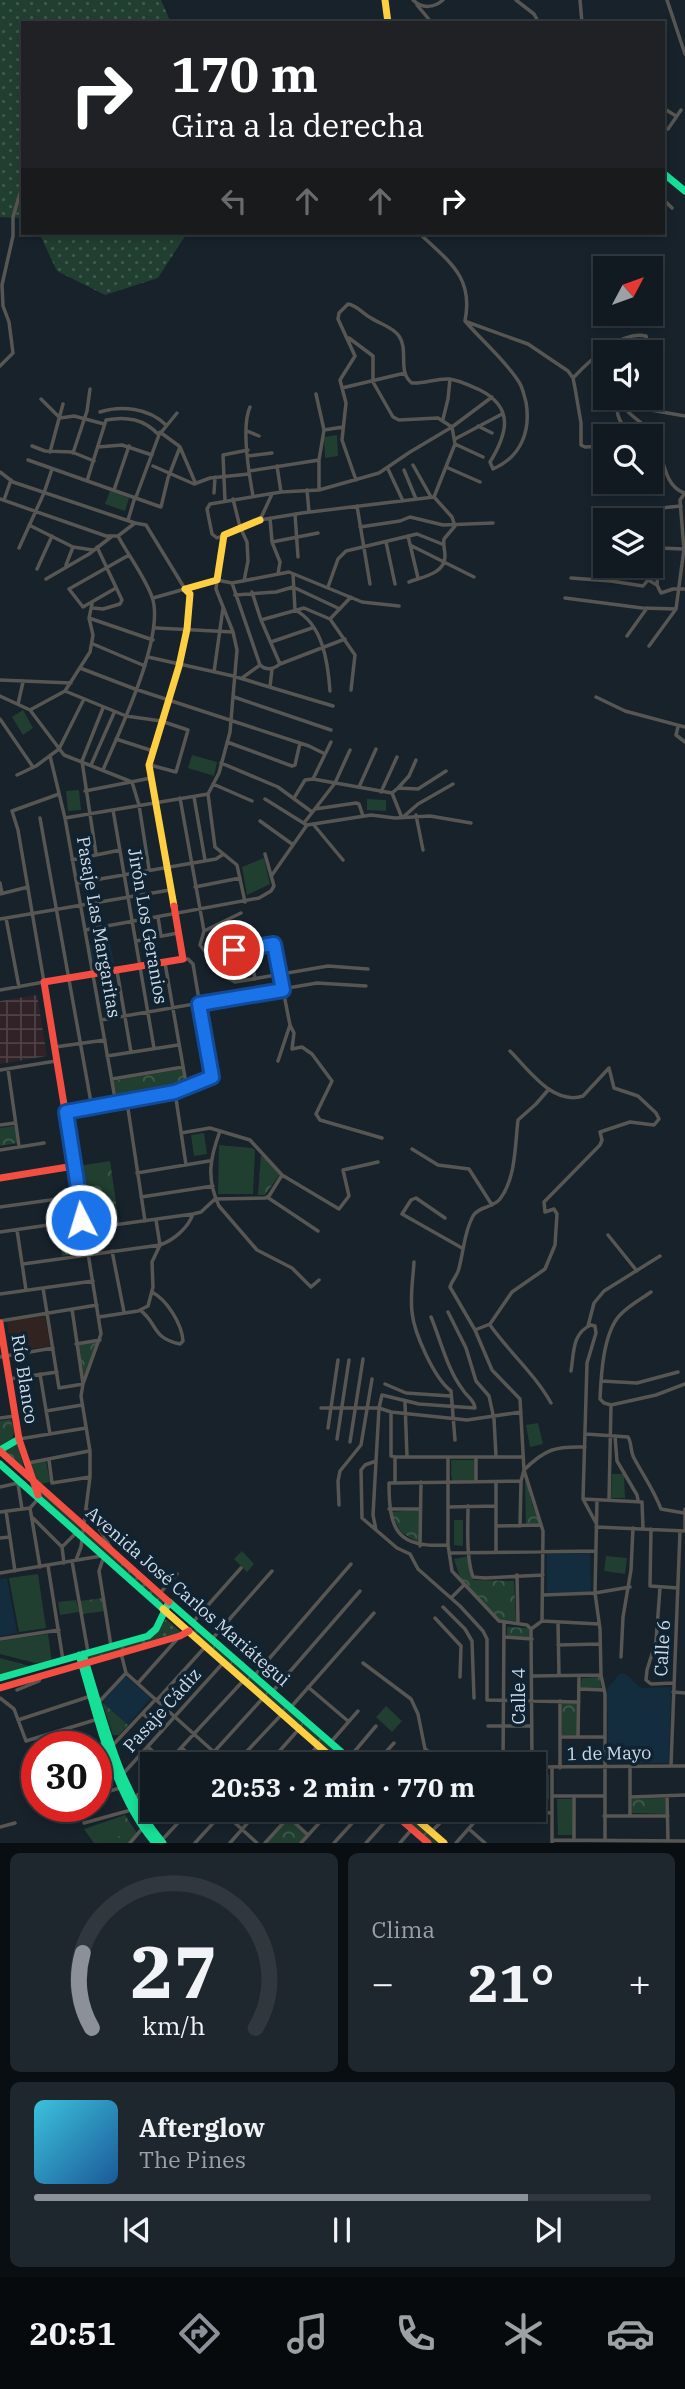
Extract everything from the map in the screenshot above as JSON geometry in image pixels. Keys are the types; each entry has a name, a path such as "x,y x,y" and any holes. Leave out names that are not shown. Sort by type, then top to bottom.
{"street":[{"path":"385,0 388,21"},
{"path":"414,2 434,6 443,0"},
{"path":"516,0 534,14 538,21"},
{"path":"580,0 582,21"},
{"path":"667,0 685,54"},
{"path":"414,2 430,21"},
{"path":"665,108 676,116"},
{"path":"668,129 681,110"},
{"path":"665,175 685,191"},
{"path":"0,366 13,353 9,322 3,306 2,285 13,236 13,216 21,190"},
{"path":"665,201 673,208"},
{"path":"421,235 456,270 467,291 465,321"},
{"path":"424,235 425,239"},
{"path":"356,480 342,440 346,403 341,378 355,356 338,318 345,306 353,304 370,318 398,334 402,340 407,379 416,384 450,379 498,402 502,414 503,439 489,462 493,469 509,459 521,446 527,430 525,401 520,383 465,321"},
{"path":"465,321 528,344 558,363 573,378 582,424 580,443 585,447 593,447"},
{"path":"624,340 634,335 645,335 647,340"},
{"path":"348,337 373,356 373,382 393,417 399,420 443,419 453,427 455,442 432,497"},
{"path":"573,378 593,359"},
{"path":"342,388 405,373"},
{"path":"443,419 450,379"},
{"path":"73,453 85,417 90,389"},
{"path":"316,394 324,430 319,460 319,490"},
{"path":"432,497 270,518 240,527 217,538 212,534 207,509 210,505 233,499 319,490 388,469 410,452 453,427 492,397"},
{"path":"41,400 60,418"},
{"path":"50,452 63,404"},
{"path":"250,407 245,419 249,472 254,496"},
{"path":"100,412 131,408 151,415 166,425"},
{"path":"626,410 653,434 670,482 685,493 681,498 683,588 676,609 649,646"},
{"path":"659,410 685,416"},
{"path":"128,520 160,433 177,413"},
{"path":"455,442 502,414"},
{"path":"60,418 85,417 104,424"},
{"path":"87,481 104,424 108,419 138,419 179,446 195,482"},
{"path":"478,426 492,433"},
{"path":"324,430 343,427"},
{"path":"247,431 259,436"},
{"path":"455,442 483,457"},
{"path":"32,446 50,452 73,453 94,461"},
{"path":"99,447 129,446 152,455"},
{"path":"114,490 129,446"},
{"path":"28,460 161,508 179,446"},
{"path":"225,501 224,454 248,450"},
{"path":"248,456 272,453"},
{"path":"153,466 191,483 319,460"},
{"path":"413,465 432,497 452,517 455,524"},
{"path":"276,466 281,492"},
{"path":"446,467 480,482"},
{"path":"19,548 52,469"},
{"path":"388,469 403,501"},
{"path":"404,470 416,499"},
{"path":"0,472 11,480 44,493 150,528 190,594 187,629 179,666 167,698 149,765 174,915 199,1004 212,1077 175,1092 66,1112"},
{"path":"214,493 215,477"},
{"path":"11,480 2,500 111,537 118,536 135,523"},
{"path":"307,491 309,512"},
{"path":"260,520 273,493"},
{"path":"233,499 247,542 248,561 244,581"},
{"path":"357,506 370,584"},
{"path":"661,508 681,506"},
{"path":"295,514 299,558"},
{"path":"360,527 400,522 410,517 443,525 492,523"},
{"path":"270,518 272,542 280,562 278,575"},
{"path":"409,582 434,574 444,561 443,544 455,524"},
{"path":"29,525 73,547 95,549"},
{"path":"272,542 318,533"},
{"path":"225,535 216,589 237,650 233,676 234,697 227,742 208,794 215,847 237,866 245,902"},
{"path":"327,587 341,554 408,536 421,535 443,544"},
{"path":"37,569 52,536"},
{"path":"103,770 145,666 156,628 153,598 118,536"},
{"path":"408,536 419,579"},
{"path":"46,579 111,537"},
{"path":"386,542 395,584"},
{"path":"410,545 474,577"},
{"path":"66,566 73,547"},
{"path":"663,548 684,549"},
{"path":"95,549 107,568 122,600 120,604 103,609 81,607 69,589 107,568 129,555"},
{"path":"153,598 217,580 232,583 293,573 362,603 399,606"},
{"path":"293,573 295,610 309,621 323,647 330,691"},
{"path":"571,578 643,586 648,580 657,585"},
{"path":"658,578 657,585 661,593 683,588"},
{"path":"232,583 260,665 265,668 272,669 345,639"},
{"path":"235,595 276,592 293,587 340,609"},
{"path":"30,710 65,691 71,683 93,644 89,618 93,606 116,588"},
{"path":"252,592 279,664"},
{"path":"330,619 351,597"},
{"path":"565,598 676,609"},
{"path":"214,672 224,606"},
{"path":"261,620 304,608 330,619 355,655 351,690"},
{"path":"627,636 647,608"},
{"path":"89,618 153,640"},
{"path":"156,628 233,632"},
{"path":"271,642 313,628"},
{"path":"93,644 145,666"},
{"path":"148,657 241,678 333,706"},
{"path":"241,678 260,665"},
{"path":"80,668 135,690 230,719 325,754"},
{"path":"270,688 272,669"},
{"path":"0,680 71,683"},
{"path":"18,704 23,681"},
{"path":"65,691 125,716 162,720 186,728 188,733 176,772 149,765"},
{"path":"0,696 30,710 64,755 132,782"},
{"path":"234,697 331,730"},
{"path":"596,698 625,711 678,727 685,726"},
{"path":"17,775 59,749 83,700"},
{"path":"96,855 82,761 103,708"},
{"path":"91,765 114,712"},
{"path":"0,719 33,767"},
{"path":"678,727 676,735 685,742"},
{"path":"116,739 153,751"},
{"path":"227,742 292,766 295,765 300,743"},
{"path":"313,779 331,742"},
{"path":"359,787 376,749"},
{"path":"272,875 312,811 335,782 350,750"},
{"name":"Pasaje Las Margaritas","path":"50,756 65,818 116,1104"},
{"path":"381,792 397,757"},
{"path":"294,799 305,780 313,779 393,793 409,776 416,760"},
{"path":"221,763 278,787 312,811 356,803 359,804 363,816"},
{"path":"398,788 418,789 446,771"},
{"path":"85,791 151,778"},
{"path":"132,782 139,805 149,869"},
{"path":"213,784 252,802"},
{"path":"402,818 418,804 453,784"},
{"path":"393,793 402,818"},
{"path":"59,794 12,811 18,830 58,1060 99,1317 100,1340 83,1384"},
{"path":"65,818 208,794"},
{"path":"194,796 205,860"},
{"path":"180,797 204,931 200,945 205,955 224,976 234,982 328,966 368,969"},
{"path":"265,799 306,824 363,816 402,818 416,815 471,823"},
{"name":"Jirón Los Geranios","path":"113,810 154,1048"},
{"path":"416,815 423,850"},
{"path":"40,818 92,1108"},
{"path":"260,821 292,844"},
{"path":"313,824 342,860"},
{"path":"72,860 120,850"},
{"path":"85,930 259,898 274,886 265,854"},
{"path":"76,883 222,855"},
{"path":"195,887 240,878"},
{"path":"0,883 1,893 28,887"},
{"path":"0,919 170,890"},
{"path":"204,931 241,913"},
{"path":"158,917 161,936"},
{"path":"6,918 19,987"},
{"path":"136,941 178,933"},
{"path":"219,948 250,949 274,944 290,1025 294,1033 292,1049 302,1047 312,1054 332,1081 316,1112 320,1120 382,1138"},
{"path":"250,949 255,979"},
{"path":"0,990 187,959"},
{"path":"165,962 187,1089"},
{"path":"117,971 131,1052"},
{"path":"102,1020 317,983 366,986"},
{"path":"278,1060 290,1025"},
{"path":"55,1047 105,1040"},
{"path":"107,1056 178,1045"},
{"path":"475,1329 489,1324 512,1292 545,1269 555,1245 557,1214 554,1209 545,1212 544,1202 593,1153 602,1140 600,1132 630,1122 654,1125 659,1119 638,1096 614,1088 608,1069 583,1096 566,1097 549,1089 510,1051"},
{"path":"0,1070 58,1060"},
{"path":"112,1079 183,1067"},
{"path":"8,1069 19,1146"},
{"path":"542,1621 542,1525 524,1470 519,1396 492,1370 475,1329 450,1287 458,1272 461,1248 473,1217 477,1211 492,1205 500,1198 508,1182 513,1165 518,1121 549,1089"},
{"path":"175,1092 186,1165"},
{"path":"127,1102 145,1222"},
{"path":"0,1125 15,1123"},
{"path":"181,1133 210,1128 250,1140 282,1175 339,1209 349,1196 343,1170 378,1162"},
{"path":"220,1130 209,1161 215,1199 219,1206 257,1250 292,1268 312,1287 319,1280"},
{"path":"0,1150 44,1143"},
{"path":"412,1149 438,1165 468,1169 492,1205"},
{"path":"137,1173 209,1161"},
{"path":"0,1178 74,1166"},
{"path":"267,1197 282,1175"},
{"path":"141,1197 213,1186"},
{"path":"0,1207 79,1196"},
{"path":"85,1229 193,1214 201,1212 215,1199 267,1197 318,1231"},
{"path":"445,1218 416,1198 411,1200 402,1214 461,1248"},
{"path":"23,1264 160,1245 178,1235 193,1214"},
{"path":"0,1232 83,1220"},
{"path":"99,1317 140,1310 148,1306 152,1292 152,1262 160,1245 156,1220"},
{"path":"17,1230 26,1290"},
{"path":"608,1235 637,1271"},
{"path":"113,1251 124,1312"},
{"path":"572,1371 576,1336 588,1326 594,1303 604,1292 660,1256"},
{"path":"414,1262 411,1294 413,1320 429,1360 443,1385 451,1391 455,1440"},
{"path":"0,1294 93,1281"},
{"path":"43,1288 59,1388 83,1384"},
{"path":"140,1310 149,1317 158,1335 176,1344 183,1341 175,1318 152,1292"},
{"path":"651,1292 621,1313 616,1320 602,1364 600,1399 604,1404 611,1405 656,1395 685,1384"},
{"path":"0,1326 48,1313 97,1305"},
{"path":"72,1309 83,1384 82,1405 90,1451 87,1508 74,1561 84,1658 91,1696 103,1731"},
{"path":"447,1312 466,1348 476,1381 489,1396 496,1456"},
{"path":"376,1530 373,1516 382,1395 405,1402 475,1408 447,1360 430,1317"},
{"path":"489,1324 543,1389 551,1403"},
{"name":"Río Blanco","path":"0,1326 3,1357 19,1439 39,1498"},
{"path":"588,1326 597,1328 587,1363 583,1499 596,1525"},
{"path":"76,1344 100,1340"},
{"path":"3,1357 53,1348"},
{"path":"350,1442 363,1359"},
{"path":"328,1428 338,1360"},
{"path":"337,1439 349,1360"},
{"path":"9,1379 57,1372"},
{"path":"601,1381 637,1383 678,1372"},
{"path":"40,1374 50,1434"},
{"path":"339,1505 340,1471 361,1446 372,1379"},
{"path":"385,1384 412,1394 450,1396"},
{"path":"405,1402 407,1456"},
{"path":"46,1411 82,1405"},
{"path":"611,1405 617,1461 644,1506 643,1528"},
{"path":"321,1408 379,1408 391,1412 481,1419 521,1412"},
{"path":"391,1412 391,1457 522,1457"},
{"path":"0,1418 15,1416"},
{"path":"19,1439 86,1428"},
{"path":"586,1434 630,1438 632,1456 654,1490 661,1508 685,1511"},
{"path":"609,1499 613,1436"},
{"name":"Río Blanco","path":"0,1450 19,1439"},
{"path":"520,1525 521,1481 524,1470 537,1457 551,1449 584,1447"},
{"name":"Avenida José Carlos Mariátegui","path":"0,1450 342,1752"},
{"path":"26,1463 90,1451"},
{"path":"395,1457 395,1483"},
{"path":"448,1457 448,1545 452,1571 464,1585 495,1618 504,1622 518,1623 531,1629 542,1621 599,1624"},
{"path":"476,1457 476,1482"},
{"path":"49,1460 52,1483 90,1478"},
{"path":"376,1461 361,1470 362,1518 397,1548 410,1554 418,1569 451,1598 486,1635 487,1700 579,1702"},
{"name":"Avenida José Carlos Mariátegui","path":"0,1464 325,1752"},
{"path":"448,1545 420,1546 412,1543 397,1530 389,1509 389,1483 521,1481"},
{"path":"420,1546 421,1482"},
{"path":"496,1482 496,1552"},
{"path":"0,1487 19,1483 22,1509"},
{"path":"0,1512 30,1508 39,1498"},
{"path":"583,1499 638,1500"},
{"path":"597,1500 595,1593 604,1690 605,1839"},
{"path":"468,1506 469,1552 473,1577 543,1575"},
{"path":"449,1507 497,1506"},
{"path":"30,1508 40,1567"},
{"path":"87,1508 114,1553"},
{"path":"389,1509 420,1510"},
{"path":"6,1511 15,1571"},
{"name":"Calle 6","path":"671,1765 679,1557 685,1511"},
{"path":"32,1517 62,1547 64,1563"},
{"path":"497,1526 542,1525"},
{"path":"596,1525 683,1531"},
{"path":"621,1657 623,1617 630,1587 633,1528"},
{"path":"650,1528 650,1587 678,1588"},
{"path":"62,1547 80,1534"},
{"path":"0,1538 10,1536"},
{"path":"449,1553 595,1551"},
{"path":"0,1573 103,1556 99,1571 111,1647"},
{"path":"679,1557 685,1558"},
{"path":"255,1675 351,1564"},
{"path":"48,1566 63,1660"},
{"path":"0,1678 63,1660 121,1653 189,1632 193,1622 241,1568"},
{"path":"212,1639 272,1571"},
{"path":"160,1594 177,1574"},
{"path":"517,1575 518,1623"},
{"path":"451,1598 464,1585"},
{"path":"543,1595 595,1593 630,1587"},
{"path":"660,1588 656,1641 646,1670 646,1680 651,1684 674,1683"},
{"path":"273,1691 360,1591"},
{"path":"0,1688 41,1676 153,1633 159,1627 163,1609 169,1602"},
{"path":"443,1607 465,1629 472,1641 474,1698"},
{"path":"291,1707 374,1614"},
{"path":"435,1618 461,1646 460,1677"},
{"path":"503,1752 504,1622"},
{"path":"558,1622 559,1676"},
{"path":"677,1623 685,1623"},
{"name":"Calle 4","path":"531,1629 533,1752"},
{"path":"0,1639 59,1630"},
{"path":"138,1684 180,1636"},
{"path":"504,1637 532,1639"},
{"path":"558,1645 600,1644"},
{"path":"112,1743 205,1647"},
{"path":"677,1648 685,1649"},
{"path":"121,1653 126,1673 214,1752 263,1698"},
{"path":"84,1658 105,1731"},
{"name":"Pasaje Cádiz","path":"122,1775 223,1663"},
{"path":"363,1663 411,1699 418,1714 425,1749 429,1752"},
{"path":"98,1702 126,1673"},
{"path":"578,1737 579,1675"},
{"path":"532,1676 601,1675"},
{"path":"17,1690 38,1681 41,1676"},
{"path":"178,1752 243,1681"},
{"path":"308,1687 348,1721"},
{"path":"579,1689 604,1690"},
{"path":"673,1692 685,1693"},
{"path":"18,1720 91,1696"},
{"path":"0,1698 14,1709 22,1731"},
{"path":"560,1701 560,1768"},
{"path":"331,1742 358,1711"},
{"path":"143,1714 162,1731"},
{"path":"246,1752 282,1714"},
{"path":"58,1731 98,1718"},
{"path":"358,1752 376,1726"},
{"path":"488,1726 532,1726"},
{"path":"279,1752 299,1729"},
{"path":"560,1737 605,1737"},
{"path":"386,1752 394,1742"},
{"path":"312,1752 318,1745"},
{"path":"147,1747 153,1752"},
{"path":"182,1748 187,1752"},
{"path":"112,1753 132,1806"},
{"path":"112,1760 120,1788 144,1826 160,1842 179,1822"},
{"path":"630,1766 630,1815"},
{"name":"1 de Mayo","path":"546,1767 685,1766"},
{"path":"552,1768 552,1841 685,1841"},
{"path":"112,1790 120,1788"},
{"path":"630,1797 685,1795"},
{"path":"84,1824 132,1806 140,1796"},
{"path":"552,1796 604,1796"},
{"path":"574,1796 574,1839"},
{"path":"667,1796 671,1841"},
{"path":"546,1813 552,1813"},
{"path":"604,1816 667,1815"},
{"path":"130,1843 148,1822"},
{"path":"195,1843 214,1822"},
{"path":"235,1822 257,1843"},
{"path":"230,1843 248,1822"},
{"path":"265,1843 284,1822"},
{"path":"295,1822 308,1835"},
{"path":"301,1843 320,1822"},
{"path":"334,1843 353,1822"},
{"path":"366,1843 383,1822"},
{"path":"404,1822 428,1843"},
{"path":"420,1822 444,1843"},
{"path":"431,1832 441,1822"},
{"path":"456,1843 474,1822"},
{"path":"0,1828 15,1823"},
{"path":"400,1843 412,1829"},
{"path":"469,1829 485,1843"}],"shaded area":[{"path":"110,942 114,963 93,966 89,945"},
{"path":"37,995 47,1056 0,1064 0,1001"},
{"path":"45,1316 50,1346 12,1352 7,1321"},
{"path":"590,1553 591,1592 547,1593 547,1554"},
{"path":"7,1578 17,1633 0,1636 0,1579"},
{"path":"620,1673 626,1674 641,1688 671,1687 669,1763 608,1763 607,1689"},
{"path":"125,1676 151,1698 128,1725 102,1702"}],"green space":[{"path":"0,0 161,0 170,21 21,21 21,218 0,217"},
{"path":"40,235 186,235 158,278 105,295 57,271"},
{"path":"337,435 338,456 325,458 324,437"},
{"path":"110,491 129,498 125,511 105,504"},
{"path":"23,710 33,728 23,735 12,717"},
{"path":"192,755 217,762 214,776 188,768"},
{"path":"79,790 81,810 68,811 66,791"},
{"path":"367,799 386,800 386,811 367,810"},
{"path":"264,858 270,884 247,895 242,867"},
{"path":"182,1069 185,1086 118,1101 113,1081"},
{"path":"14,1126 17,1143 0,1146 0,1128"},
{"path":"204,1133 207,1154 194,1156 191,1135"},
{"path":"219,1145 255,1150 253,1194 218,1194"},
{"path":"261,1155 280,1174 265,1195 258,1195"},
{"path":"110,1161 119,1223 87,1228 78,1166"},
{"path":"112,1201 115,1221 102,1223 98,1203"},
{"path":"81,1221 85,1253 62,1256 57,1225"},
{"path":"97,1342 84,1378 78,1344"},
{"path":"11,1419 14,1432 12,1440 0,1447 0,1421"},
{"path":"538,1423 543,1444 530,1447 526,1425"},
{"path":"18,1445 24,1469 3,1451"},
{"path":"451,1460 475,1460 475,1481 452,1482"},
{"path":"46,1461 50,1482 40,1484 33,1477 28,1463"},
{"path":"612,1474 624,1474 625,1498 611,1498"},
{"path":"525,1477 533,1507 542,1527 526,1527"},
{"path":"38,1488 82,1527 81,1532 39,1496"},
{"path":"419,1510 419,1543 401,1532 390,1512"},
{"path":"454,1520 463,1520 463,1546 454,1545"},
{"path":"85,1531 164,1603 161,1604 84,1537"},
{"path":"242,1551 254,1564 247,1572 234,1559"},
{"path":"470,1556 473,1580 514,1581 516,1621 501,1620 460,1578 454,1559"},
{"path":"606,1556 627,1558 625,1574 604,1571"},
{"path":"38,1574 46,1628 19,1632 9,1578"},
{"path":"103,1598 105,1611 82,1614 80,1601"},
{"path":"76,1600 79,1612 60,1615 58,1602"},
{"path":"166,1619 182,1633 88,1660 87,1656 155,1635"},
{"path":"507,1627 528,1628 530,1638 507,1637"},
{"path":"195,1628 335,1752 327,1752 191,1633"},
{"path":"48,1634 52,1662 35,1663 0,1654 0,1641"},
{"path":"0,1658 33,1667 0,1677"},
{"path":"600,1677 601,1688 580,1688 582,1678"},
{"path":"102,1702 128,1725 119,1735 113,1735"},
{"path":"578,1702 577,1735 562,1735 562,1703"},
{"path":"386,1706 402,1721 392,1732 376,1717"},
{"path":"546,1775 549,1775 549,1799 546,1799"},
{"path":"665,1798 666,1814 632,1813 632,1799"},
{"path":"557,1799 572,1799 573,1835 558,1835"},
{"path":"125,1815 137,1833 128,1843 94,1843 84,1829 112,1822 112,1819"},
{"path":"118,1821 122,1835 99,1843 95,1830"},
{"path":"285,1822 293,1822 307,1835 300,1843 267,1843"},
{"path":"407,1822 415,1822 439,1843 432,1843"}],"traffic: fast":[{"path":"665,175 685,191"},
{"path":"0,1450 19,1439"},
{"path":"0,1464 163,1609"},
{"path":"0,1678 148,1636 156,1629 169,1602 341,1752"},
{"path":"83,1654 123,1777 134,1800 163,1843"},
{"path":"79,1655 108,1754 128,1802 155,1843"}],"traffic: slow":[{"path":"385,0 388,21"},
{"path":"174,906 149,765 179,666 187,629 190,594 185,589 217,580 224,535 260,520"},
{"path":"163,1609 325,1752"},
{"path":"420,1822 444,1843"}],"traffic: jam":[{"path":"0,1178 74,1166 44,982 183,959 174,906"},
{"path":"0,1323 19,1439 38,1495"},
{"path":"0,1451 169,1602"},
{"path":"0,1688 180,1636 189,1631"},
{"path":"404,1822 428,1843"}],"route":[{"path":"81,1220 66,1112 175,1092 212,1077 199,1004 283,990 274,944 234,950"}]}
